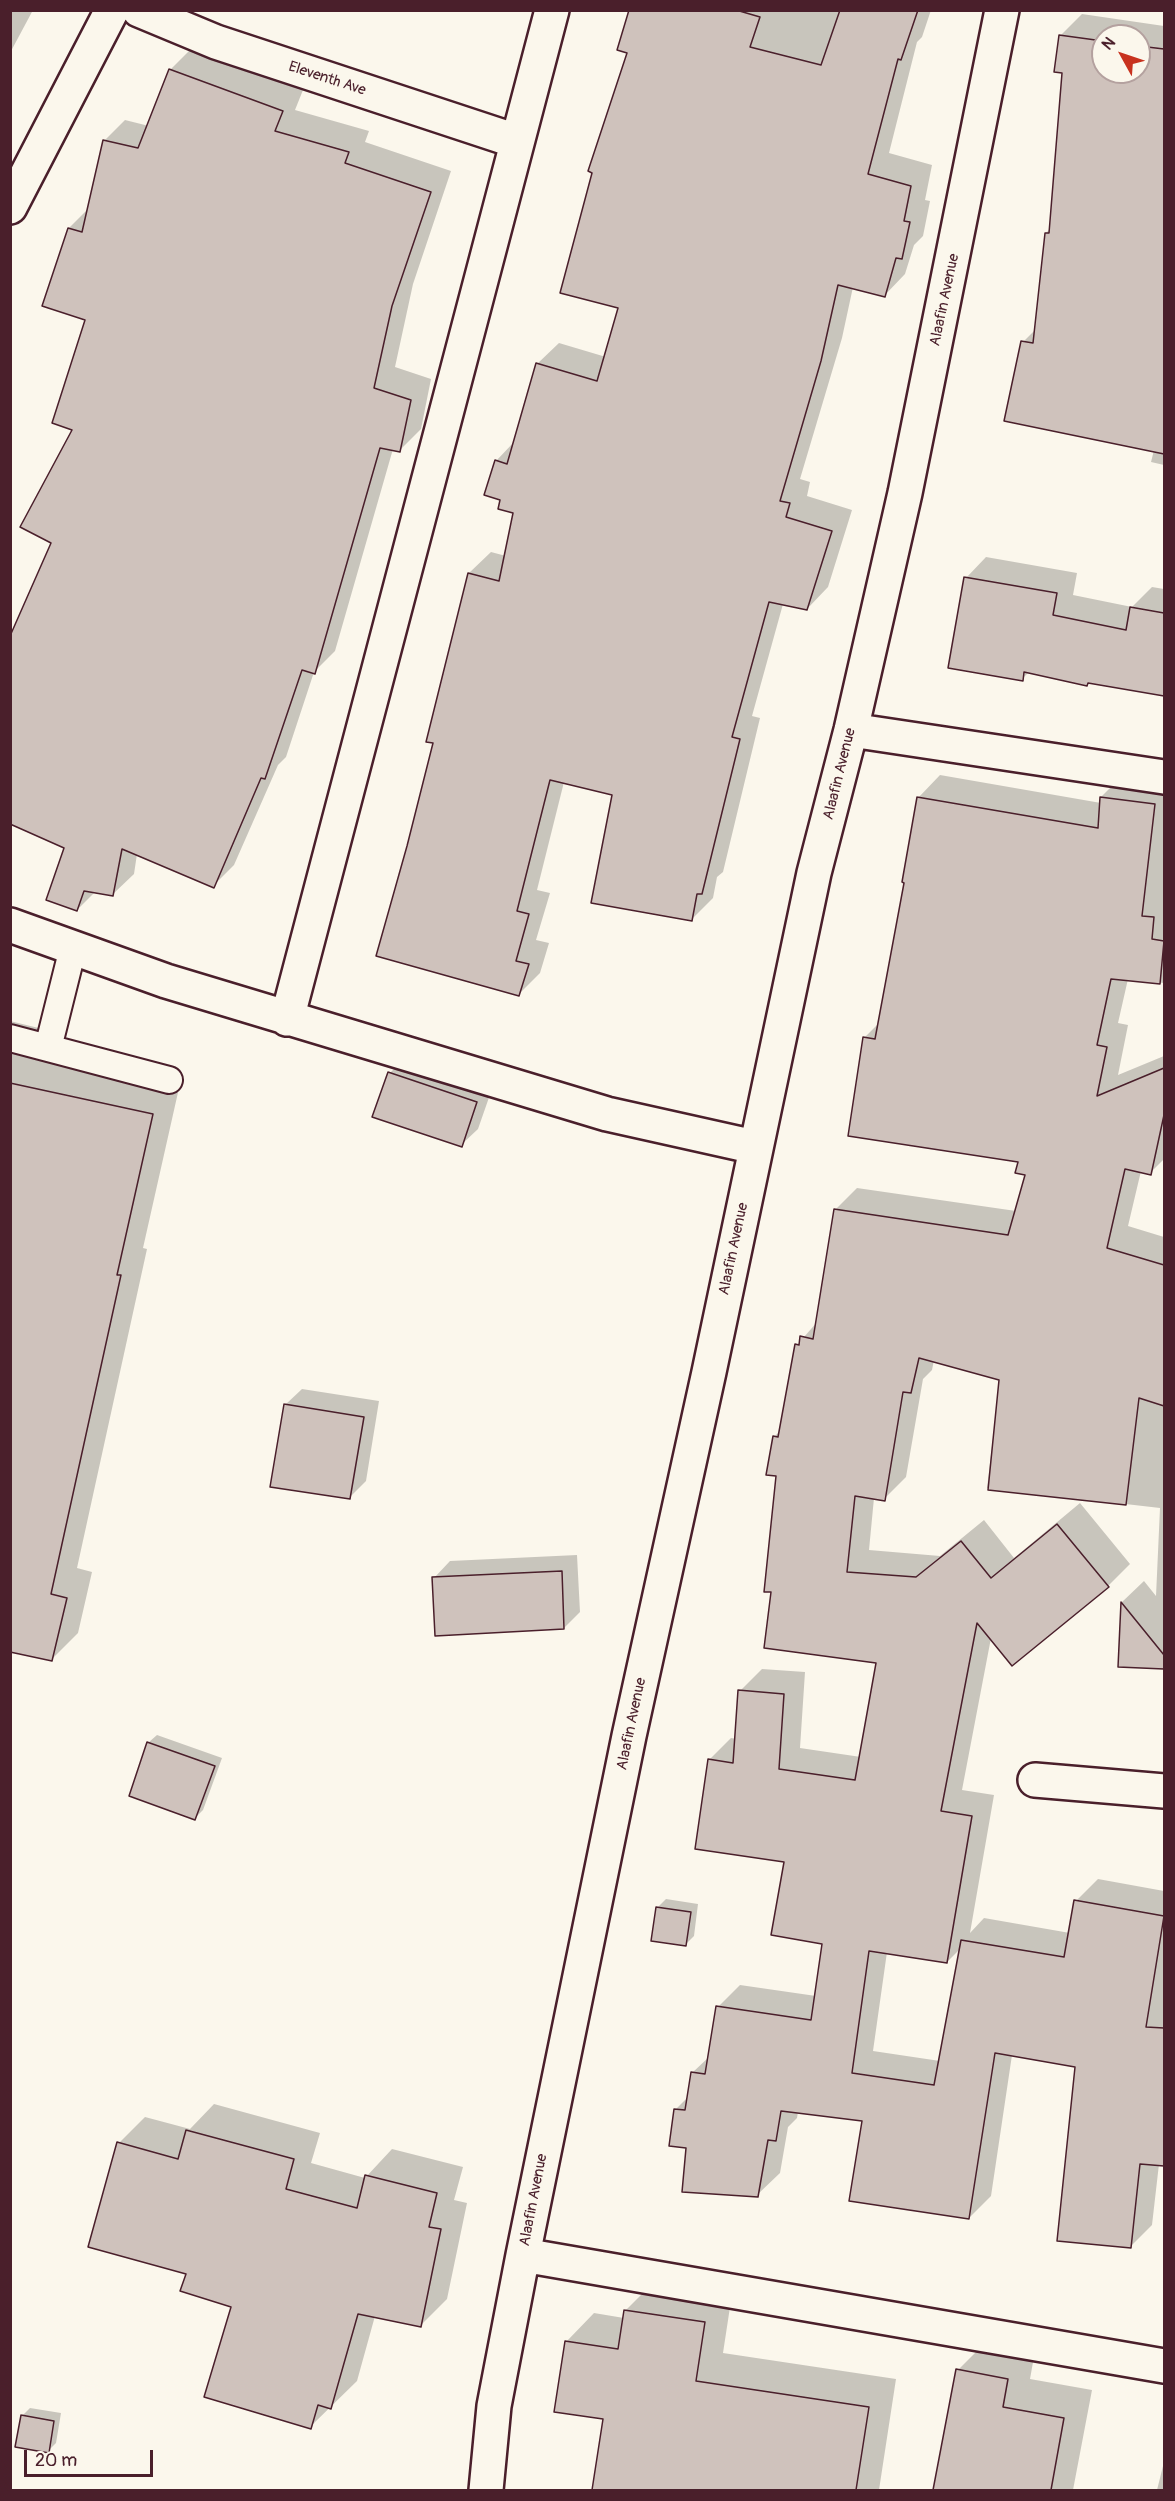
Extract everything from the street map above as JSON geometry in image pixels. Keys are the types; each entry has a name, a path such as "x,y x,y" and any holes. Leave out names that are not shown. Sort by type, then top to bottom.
{"street":[{"path":"10,207 112,10"},
{"name":"Eleventh Ave","path":"140,10 216,42 516,141"},
{"path":"287,1019 552,10"},
{"name":"Alaafin Avenue","path":"486,2490 494,2406 626,1748 709,1372 814,873 851,730 905,494 1002,10"},
{"path":"851,730 1164,777"},
{"path":"10,925 166,981 287,1019 607,1114 755,1147"},
{"path":"1035,1780 1164,1791"},
{"path":"523,2255 1164,2366"}],"lane":[{"path":"48,1048 73,948"},
{"path":"10,1038 169,1080"}],"building":[{"path":"629,10 736,10 760,17 750,47 821,65 840,10 918,10 901,60 898,59 868,174 911,186 904,221 910,222 902,259 896,258 885,297 838,285 821,361 780,501 790,503 786,517 832,531 807,610 769,602 732,737 740,739 702,894 697,894 692,921 591,903 612,795 550,780 517,911 529,914 516,961 529,964 519,996 376,956 433,743 426,742 468,573 499,581 513,513 498,509 500,500 484,495 495,460 507,464 536,363 597,381 618,308 560,293 592,173 588,171 627,53 617,50"},
{"path":"1059,35 1091,39 1091,84 1151,84 1151,47 1164,49 1164,454 1004,421 1021,341 1033,343 1045,233 1049,233 1062,73 1054,72"},
{"path":"169,69 283,111 275,131 349,152 345,163 431,192 392,306 374,388 411,400 400,452 380,448 315,674 302,670 265,779 261,778 214,888 122,849 113,896 84,891 77,911 46,900 64,848 10,824 10,636 51,543 20,527 72,430 52,423 85,320 42,306 68,228 82,232 103,140 138,148"},
{"path":"964,577 1057,593 1053,615 1126,630 1130,607 1164,613 1164,696 1088,683 1087,686 1024,672 1023,681 948,668"},
{"path":"917,797 1098,828 1100,797 1155,804 1142,916 1154,917 1152,939 1164,941 1160,984 1111,979 1097,1045 1107,1047 1097,1096 1164,1068 1164,1115 1151,1175 1125,1169 1107,1248 1164,1265 1164,1406 1139,1398 1126,1505 988,1490 999,1380 919,1358 911,1393 903,1392 885,1501 855,1496 847,1572 916,1577 961,1541 991,1578 1057,1524 1109,1587 1012,1666 977,1623 941,1811 972,1816 947,1963 869,1951 852,2073 934,2085 961,1940 1064,1957 1074,1900 1164,1916 1146,2027 1164,2028 1164,2166 1140,2164 1131,2248 1057,2241 1075,2067 995,2053 969,2219 849,2201 862,2121 781,2111 776,2141 768,2140 758,2197 682,2192 686,2148 669,2146 674,2109 685,2110 691,2072 705,2074 716,2006 811,2020 822,1944 771,1935 784,1862 695,1849 708,1759 733,1763 738,1690 784,1694 779,1769 855,1780 876,1663 764,1648 771,1592 764,1592 776,1476 766,1475 773,1436 778,1437 795,1344 799,1345 800,1336 813,1339 834,1209 1008,1235 1025,1175 1015,1173 1018,1162 848,1136 863,1037 875,1039 904,883 902,882"},
{"path":"388,1072 477,1102 462,1147 372,1117"},
{"path":"10,1083 153,1114 117,1275 121,1275 51,1594 67,1598 52,1661 10,1652"},
{"path":"284,1404 364,1417 350,1499 270,1487"},
{"path":"562,1571 564,1629 435,1636 432,1577"},
{"path":"1121,1602 1164,1655 1164,1669 1118,1667"},
{"path":"147,1742 215,1766 195,1820 129,1796"},
{"path":"656,1907 691,1912 686,1946 651,1941"},
{"path":"186,2130 294,2159 286,2189 357,2208 365,2175 437,2193 429,2227 441,2229 421,2327 358,2314 331,2409 318,2405 311,2429 204,2397 231,2307 180,2291 186,2274 88,2247 117,2142 178,2159"},
{"path":"624,2310 705,2322 696,2381 869,2407 856,2490 592,2490 603,2419 554,2412 565,2341 618,2349"},
{"path":"956,2369 1008,2379 1003,2407 1064,2418 1051,2490 933,2490"},
{"path":"21,2415 54,2421 49,2453 15,2447"}]}
